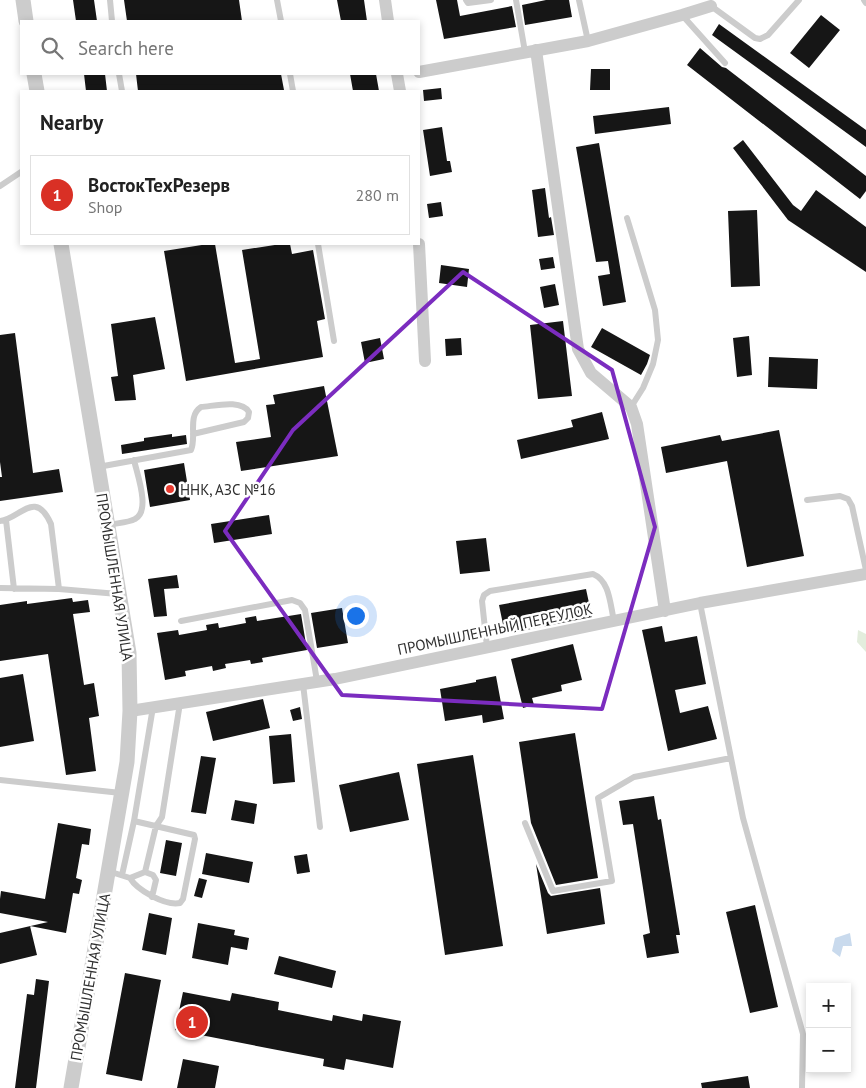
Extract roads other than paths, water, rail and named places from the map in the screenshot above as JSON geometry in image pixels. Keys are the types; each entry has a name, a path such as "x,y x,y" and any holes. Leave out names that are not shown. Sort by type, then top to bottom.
{"street":[{"path":"23,0 26,20"},
{"path":"385,0 388,20"},
{"path":"420,72 588,40 711,6"},
{"path":"530,51 578,349 592,373 631,407 637,424 665,611"},
{"path":"34,75 37,90"},
{"path":"400,75 400,90"},
{"name":"ПРОМЫШЛЕННАЯ УЛИЦА","path":"61,245 129,653 130,711 127,762 121,793 115,873 71,1088"},
{"path":"419,245 425,361"},
{"name":"ПРОМЫШЛЕННЫЙ ПЕРЕУЛОК","path":"130,711 304,684 700,603 866,572"}],"lane":[{"path":"110,0 112,20"},
{"path":"277,0 281,20"},
{"path":"466,0 468,3 491,0"},
{"path":"516,0 530,51"},
{"path":"578,0 588,40"},
{"path":"711,6 754,38 760,39 768,35 799,0"},
{"path":"864,0 866,4"},
{"path":"682,15 726,63"},
{"path":"119,75 122,90"},
{"path":"290,75 294,90"},
{"path":"0,186 20,173"},
{"path":"627,218 655,310 658,340 653,364 643,388 631,407"},
{"path":"318,245 334,341"},
{"path":"98,466 191,450 194,416 201,407 240,405 249,412 248,418 244,422 193,434"},
{"path":"108,525 135,520 141,513 144,504 134,460"},
{"path":"807,500 840,496 848,499 852,506 866,572"},
{"path":"14,589 3,521 30,507 40,509 47,516 50,524 58,590"},
{"path":"487,647 482,601 484,595 490,590 593,574 600,577 605,583 614,621"},
{"path":"0,588 119,594"},
{"path":"181,621 292,600 300,603 305,610 317,681"},
{"path":"700,603 743,818 803,1034 802,1088"},
{"path":"304,684 320,827"},
{"path":"145,872 156,826 162,817 180,703"},
{"path":"134,821 194,835 196,839 183,899 180,903 175,904 152,897 133,884 130,878 115,873 134,821 153,707"},
{"path":"525,823 553,891 612,881 598,798 634,778 731,758"},
{"path":"0,780 121,793"},
{"path":"130,878 135,874 145,872 153,875 156,880 152,897"}],"water":[{"path":"850,933 852,946 843,946 840,957 832,951 835,938"}],"place":[{"name":"ННК, АЗС №16","path":"170,489"},
{"name":"ВостокТехРезерв","path":"192,1022"}]}
